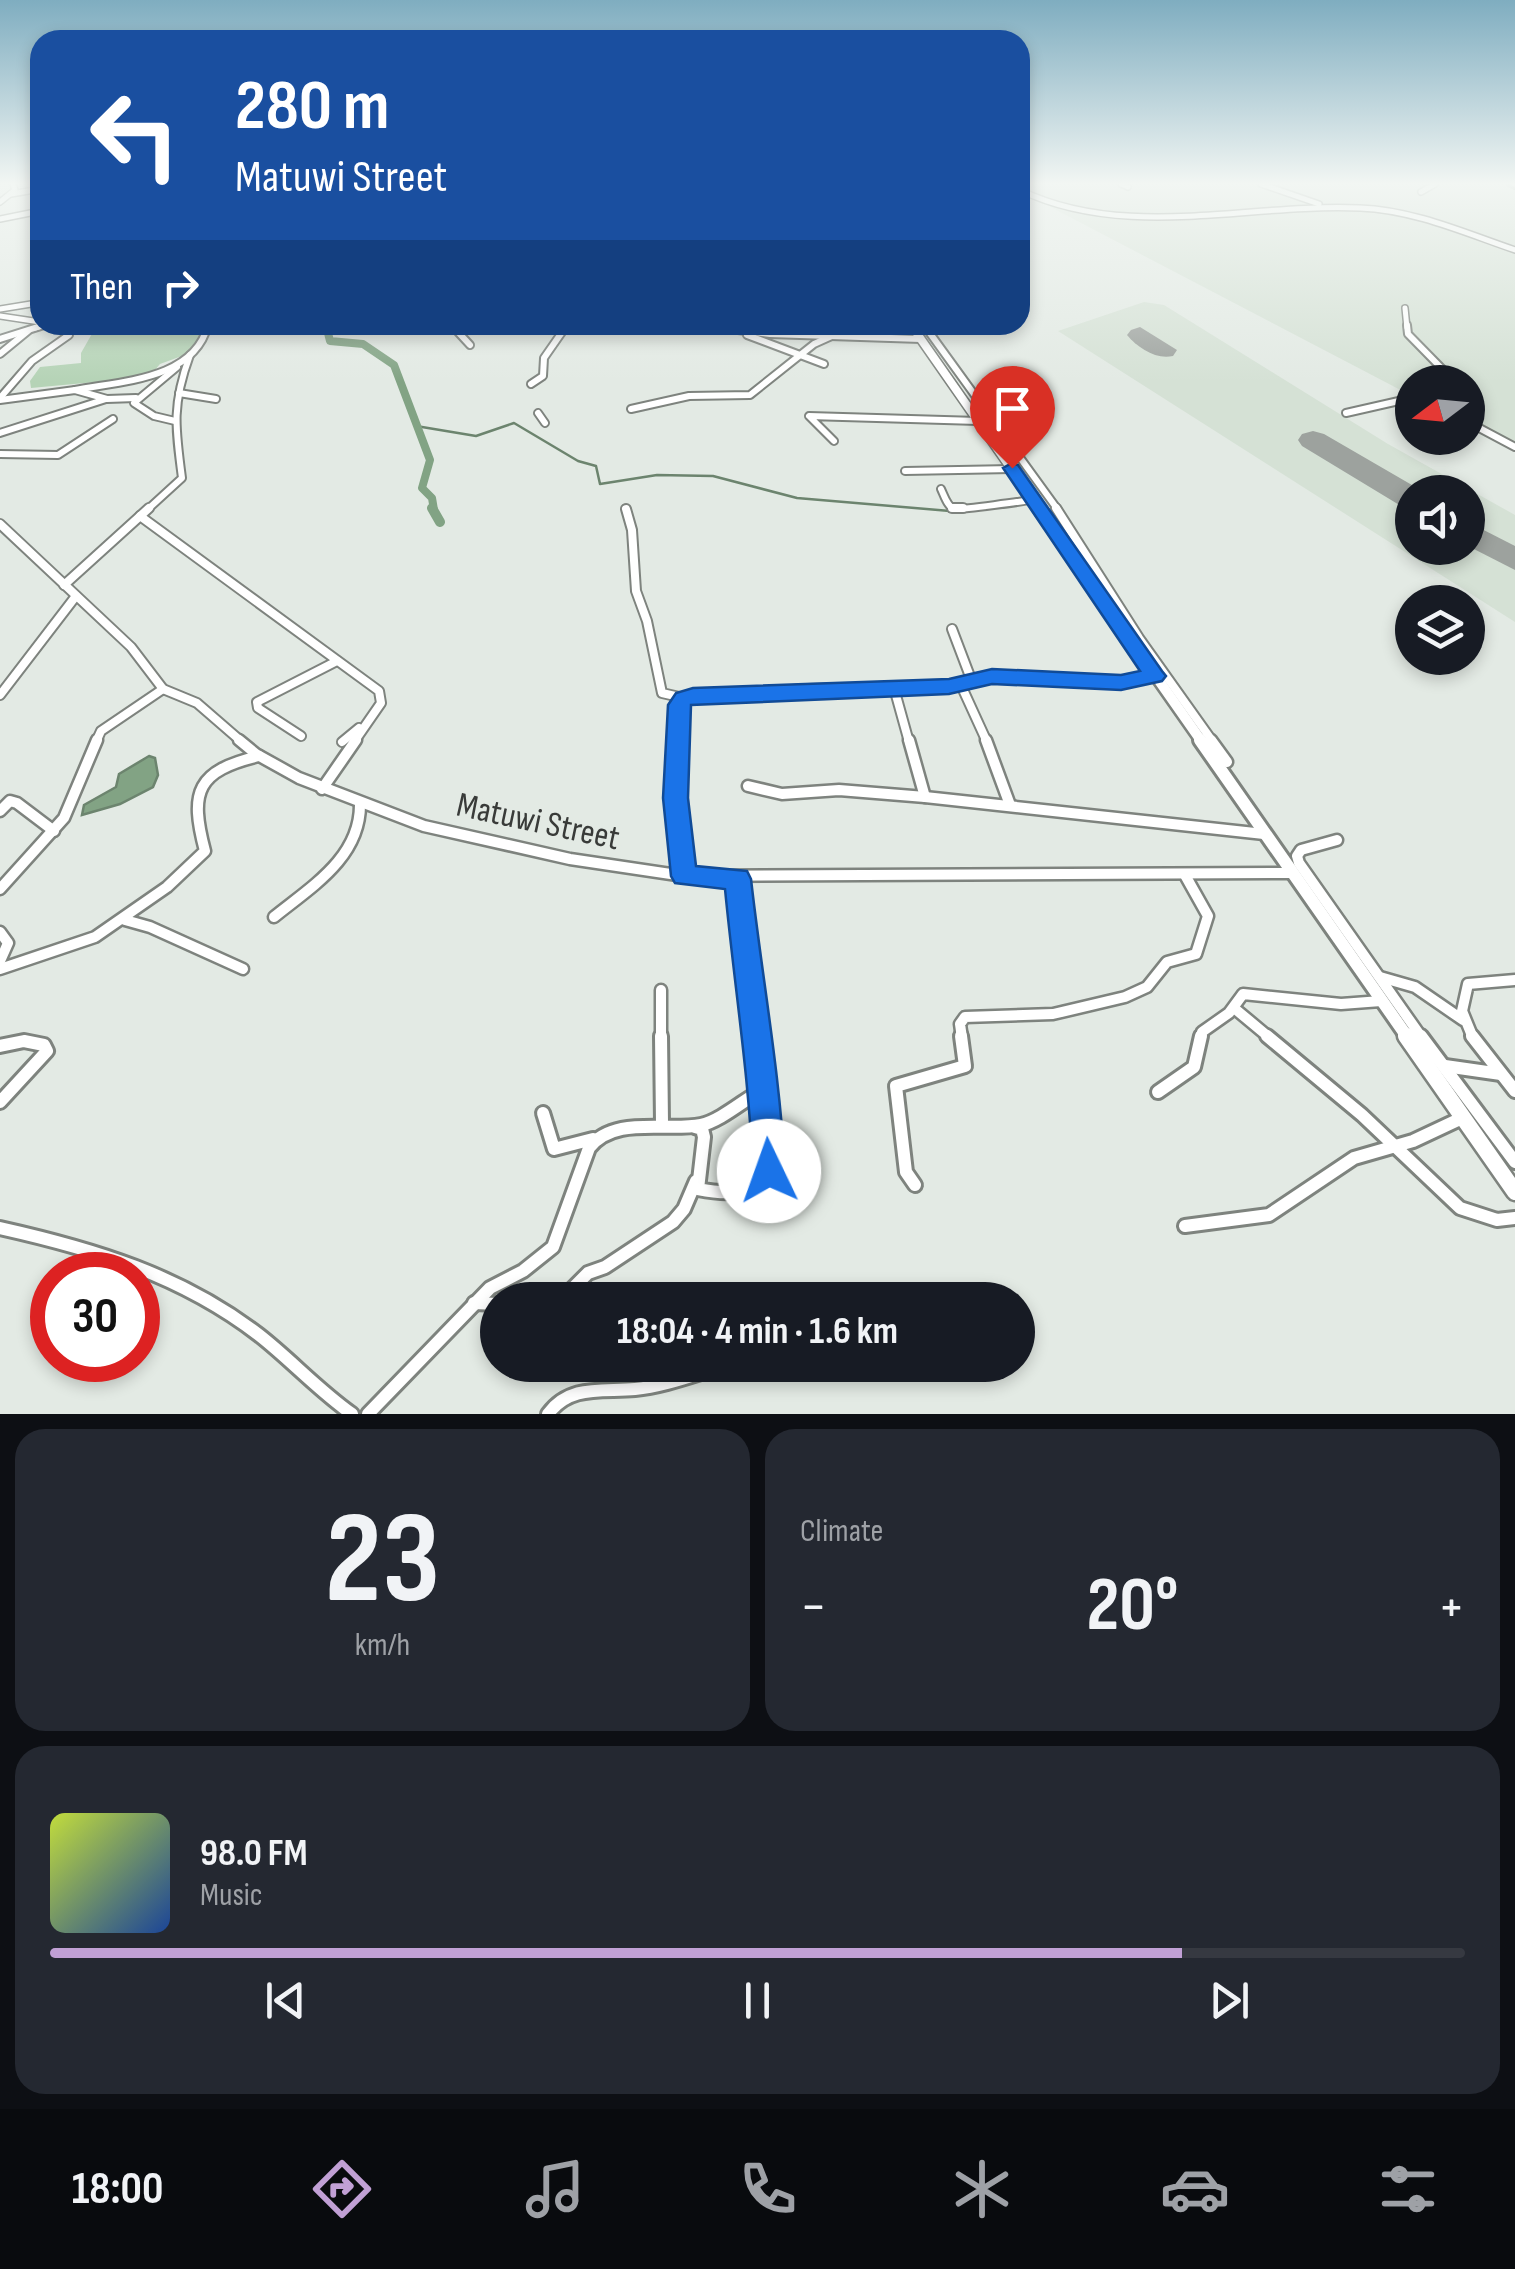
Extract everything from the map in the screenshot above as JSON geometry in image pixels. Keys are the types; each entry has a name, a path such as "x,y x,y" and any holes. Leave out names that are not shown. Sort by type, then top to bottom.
{"main road":[{"path":"925,336 978,422 1515,1192"}],"street":[{"path":"0,313 30,304"},
{"path":"1405,308 1408,334 1438,365"},
{"path":"0,313 30,321"},
{"path":"0,339 30,330"},
{"path":"0,354 30,330"},
{"path":"0,396 34,359 67,335"},
{"path":"0,433 107,399 136,398 155,390 207,335"},
{"path":"461,335 470,345"},
{"path":"531,384 543,376 544,358 561,335"},
{"path":"750,335 824,364"},
{"path":"804,335 925,336 1079,539 1128,621 1228,762"},
{"path":"631,409 692,395 750,395 828,335"},
{"path":"0,396 152,378 188,356"},
{"path":"64,585 183,476 174,420 179,378 188,356"},
{"path":"75,390 107,399"},
{"path":"179,392 216,399"},
{"path":"136,398 134,404 138,408 174,420"},
{"path":"1346,413 1395,402"},
{"path":"538,413 544,423"},
{"path":"834,441 809,416 978,422"},
{"path":"0,454 60,455 77,446 98,424 113,419"},
{"path":"1485,431 1515,447"},
{"path":"905,470 1012,468"},
{"path":"941,489 954,509 990,503 1022,505 1033,499"},
{"path":"626,509 632,530 636,591 647,621 662,693 684,698 894,688 971,679 1032,677 1121,682 1154,676"},
{"path":"140,516 379,691 381,702 373,716 322,789"},
{"name":"Matuwi Street","path":"0,524 147,664 163,689 198,703 259,756 322,789 424,826 528,850 684,876 738,879 1291,873"},
{"path":"0,695 76,596"},
{"path":"952,629 971,679"},
{"path":"301,736 258,708 256,702 336,661"},
{"path":"960,683 987,740 1010,806"},
{"path":"894,688 925,797"},
{"path":"0,889 54,831 76,793 100,731 163,689"},
{"path":"684,698 680,705 676,773 684,876"},
{"path":"342,742 373,716"},
{"path":"0,969 85,942 125,920 202,857 205,851 196,820 197,790 209,771 227,762 259,756"},
{"path":"748,786 782,794 839,790 925,797 1264,834"},
{"path":"0,811 10,802 20,804 35,811 54,831"},
{"path":"274,917 352,844 361,822 360,805"},
{"path":"1338,840 1302,850 1297,856 1299,863 1468,1103 1515,1162"},
{"path":"915,1185 906,1172 896,1086 965,1066 960,1024 966,1017 1038,1016 1094,1005 1147,987 1167,962 1196,954 1208,916 1185,875"},
{"path":"696,1181 702,1191 734,1194 765,1181 769,1171 765,1081 748,987 738,879"},
{"path":"125,920 150,926 243,969"},
{"path":"0,932 8,943 0,961"},
{"path":"1380,977 1415,987 1463,1020 1515,1091"},
{"path":"1463,1020 1463,990 1468,984 1515,980"},
{"path":"661,990 662,1123"},
{"path":"1158,1092 1194,1067 1202,1032 1249,992 1341,1004 1382,1001"},
{"path":"1234,1008 1460,1208 1497,1220 1515,1218"},
{"path":"0,1046 32,1041 44,1044 47,1051 0,1102"},
{"path":"1445,1066 1501,1074"},
{"path":"694,1126 758,1095 765,1081"},
{"path":"543,1113 554,1149 662,1123 694,1126 702,1130 705,1139 696,1181 684,1209 673,1222 579,1282"},
{"path":"1185,1226 1201,1221 1244,1222 1268,1216 1299,1200 1348,1161 1416,1140 1438,1124 1462,1118"},
{"path":"368,1414 378,1400 400,1385 426,1358 444,1332 496,1284 523,1271 553,1248 596,1138"},
{"path":"0,1228 75,1244 184,1285 260,1336 316,1390 352,1414"},
{"path":"474,1304 480,1304"},
{"path":"548,1414 557,1402 597,1387 636,1389 663,1382"}],"shaded area":[{"path":"1133,250 1515,250 1515,449 1485,434 1485,365 1395,365 1395,387"},
{"path":"1144,302 1164,305 1395,448 1395,455 1408,455 1443,475 1395,475 1395,546 1058,331"},
{"path":"91,335 203,335 190,353 160,364 149,377 31,388 30,381 40,367 81,363 81,353"},
{"path":"1485,498 1515,515 1515,622 1485,603 1485,585 1457,585 1425,565 1485,565"},
{"path":"149,756 155,758 158,775 153,787 120,804 82,815 84,805 116,787 119,774"}],"waterway":[{"path":"328,335 330,341 363,344 394,365 430,460 422,488 432,498 434,510"},
{"path":"416,426 476,436 514,423 578,461 596,466 600,484 657,475 713,476 797,498 950,511"},
{"path":"432,508 440,522"}],"runway":[{"path":"1140,335 1164,350"},
{"path":"1313,440 1395,489"},
{"path":"1485,542 1515,560"}],"route":[{"path":"769,1171 765,1081 748,987 738,879 684,876 676,798 680,705 684,698 693,696 949,686 992,676 1121,682 1154,676 1012,468"}]}
